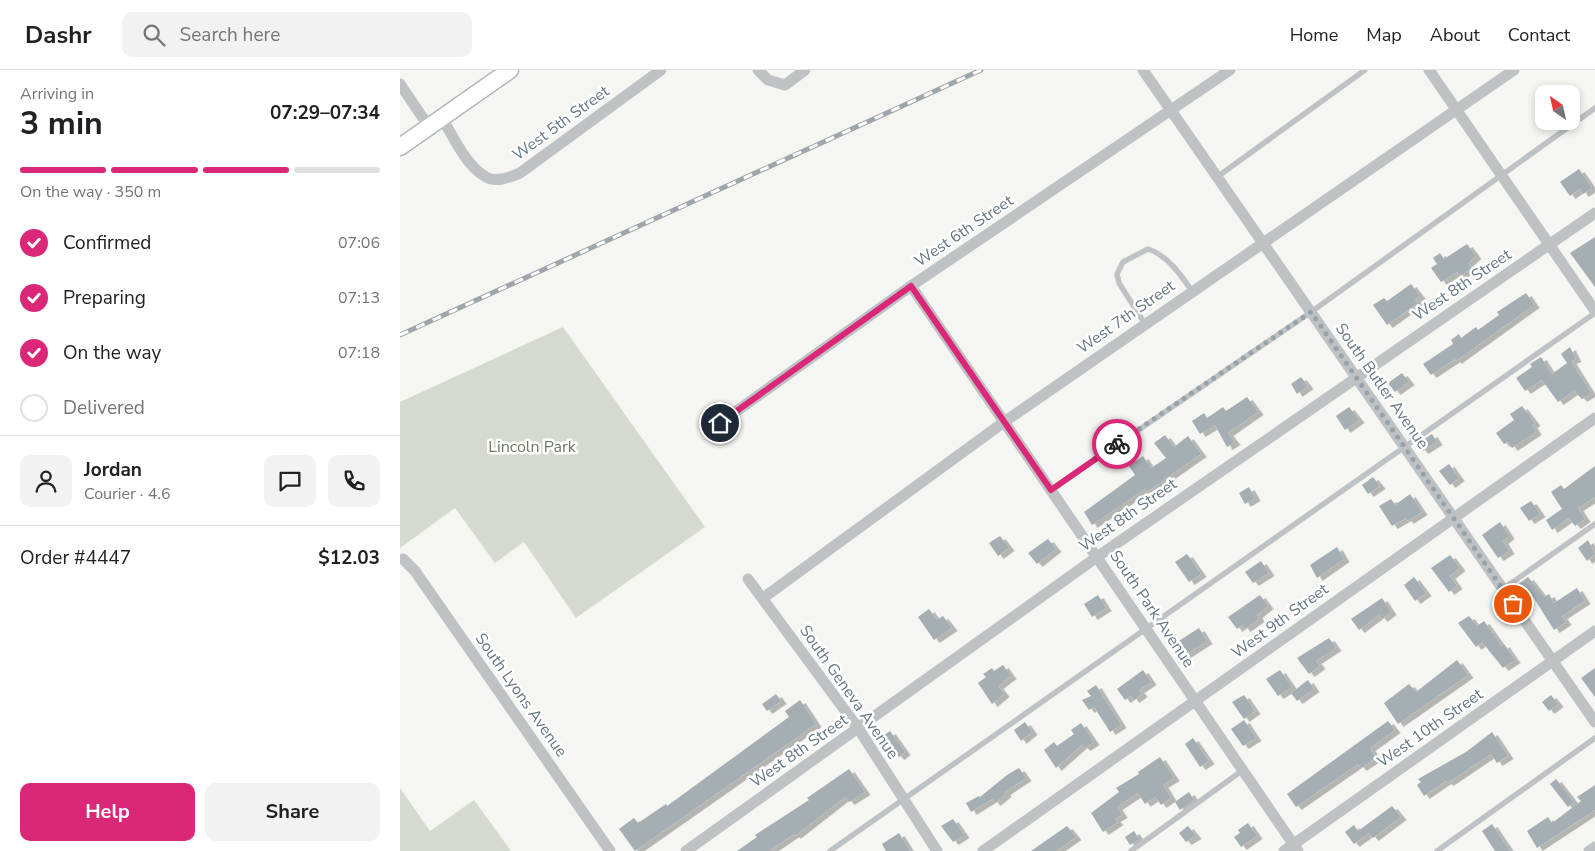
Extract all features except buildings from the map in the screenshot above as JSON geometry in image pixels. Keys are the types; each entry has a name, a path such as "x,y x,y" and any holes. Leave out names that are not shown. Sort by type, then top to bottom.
{"main road":[{"path":"400,147 510,70"}],"street":[{"name":"West 5th Street","path":"435,122 486,177 506,178 520,173 661,70"},
{"path":"758,70 768,80 785,85 805,70"},
{"name":"South Butler Avenue","path":"1143,70 1595,722"},
{"name":"West 6th Street","path":"720,423 911,286 1230,70"},
{"path":"1429,70 1595,312"},
{"name":"West 7th Street","path":"763,598 1004,422 1262,242 1514,70"},
{"path":"400,84 435,122"},
{"name":"West 8th Street","path":"686,851 1096,557 1595,213"},
{"name":"South Park Avenue","path":"911,286 1243,770 1292,849"},
{"name":"West 9th Street","path":"984,851 1595,418"},
{"name":"South Lyons Avenue","path":"401,559 415,571 610,851"},
{"name":"South Geneva Avenue","path":"748,579 858,728 936,851"},
{"name":"West 10th Street","path":"1292,849 1595,631"},
{"path":"1589,851 1595,847"}],"lane":[{"path":"1217,177 1365,70"},
{"path":"1051,490 1311,312 1595,108"},
{"path":"1145,324 1119,283 1117,274 1123,262 1148,249 1158,252 1184,278 1192,291"},
{"path":"830,851 1595,312"},
{"path":"1503,589 1595,524"},
{"path":"1437,851 1595,738"},
{"path":"1131,851 1243,770"}],"green space":[{"name":"Lincoln Park","path":"563,327 705,527 576,618 524,542 495,563 455,508 400,548 400,402"},
{"path":"400,788 430,831 474,800 511,851 400,851"}],"railway":[{"path":"400,335 981,70"}],"way so far":[{"path":"1117,444 1311,312 1513,604"}],"route":[{"path":"720,423 911,286 1051,490 1117,444"}]}
